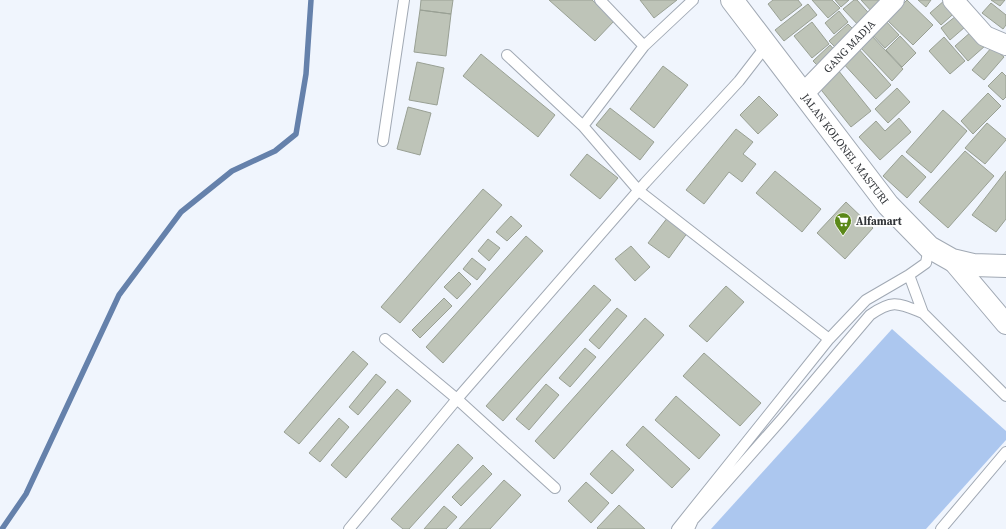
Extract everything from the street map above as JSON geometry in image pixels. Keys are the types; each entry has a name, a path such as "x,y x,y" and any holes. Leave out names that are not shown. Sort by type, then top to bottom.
{"main road":[{"name":"JALAN KOLONEL MASTURI","path":"732,0 888,205 929,247 952,260 973,265 1006,266"}],"street":[{"name":"GANG MADJA","path":"804,93 894,0"},
{"path":"953,0 985,36 1006,45"},
{"path":"952,260 1006,324"}],"lane":[{"path":"383,141 404,0"},
{"path":"600,0 644,46"},
{"path":"583,126 644,46 693,0"},
{"path":"349,529 457,399 639,191 739,81 766,46"},
{"path":"507,55 583,126 639,191 829,339"},
{"path":"677,529 829,339 866,300 909,275 926,263 929,247"},
{"path":"909,275 923,313"},
{"path":"689,529 693,520 782,419 870,315 881,307 891,303 906,306 923,313 1006,396"},
{"path":"385,339 457,399 555,488"},
{"path":"941,529 1006,452"}],"shaded area":[{"path":"892,329 1006,431 1006,440 926,529 711,529"}],"building":[{"path":"421,0 453,0 451,14 420,10"},
{"path":"549,0 592,0 615,20 595,41"},
{"path":"640,0 677,0 654,18"},
{"path":"773,0 798,0 802,5 781,21 768,4"},
{"path":"812,0 832,0 840,8 828,18"},
{"path":"835,0 849,0 841,7"},
{"path":"854,0 857,0 874,19 862,29 843,9"},
{"path":"861,0 889,0 874,14"},
{"path":"907,0 933,25 913,45 887,20"},
{"path":"918,0 931,0 926,7"},
{"path":"945,0 959,9 941,25 930,13"},
{"path":"991,0 1005,0 1000,6"},
{"path":"991,3 1006,15 1006,25 1003,29 982,13"},
{"path":"808,4 817,15 784,41 775,30"},
{"path":"420,10 451,14 446,56 414,52"},
{"path":"839,11 848,22 834,34 825,23"},
{"path":"956,16 965,27 950,40 941,28"},
{"path":"883,18 899,35 885,48 869,31"},
{"path":"812,22 829,44 812,58 794,36"},
{"path":"848,24 859,35 840,52 829,41"},
{"path":"972,31 985,46 968,61 955,46"},
{"path":"871,35 903,69 892,81 859,46"},
{"path":"900,36 916,53 902,67 886,50"},
{"path":"944,37 965,61 950,74 929,51"},
{"path":"830,45 839,55 822,70 813,61"},
{"path":"857,47 891,85 876,99 841,61"},
{"path":"992,47 1004,57 984,80 972,70"},
{"path":"481,54 555,115 538,137 463,76"},
{"path":"417,62 444,68 437,105 409,100"},
{"path":"663,66 688,85 654,128 630,109"},
{"path":"838,70 871,111 851,127 818,86"},
{"path":"1002,72 1006,76 1006,97 1003,100 988,86"},
{"path":"897,88 910,102 888,123 875,109"},
{"path":"988,93 1001,106 973,134 961,121"},
{"path":"759,96 778,115 758,134 740,115"},
{"path":"408,107 431,113 420,155 397,149"},
{"path":"610,108 654,142 640,160 596,125"},
{"path":"943,110 967,131 931,173 906,152"},
{"path":"899,118 911,132 880,160 859,137 876,121 885,131"},
{"path":"987,123 1006,140 985,164 965,148"},
{"path":"736,129 753,142 743,154 756,164 742,182 729,172 704,204 686,190"},
{"path":"965,151 994,176 948,228 919,202"},
{"path":"587,154 618,178 600,199 570,175"},
{"path":"902,155 926,177 907,198 883,176"},
{"path":"775,171 821,209 802,232 756,193"},
{"path":"1006,171 1006,219 996,232 972,215"},
{"path":"483,189 502,205 400,323 381,307"},
{"path":"846,202 873,228 845,259 817,233"},
{"path":"511,216 522,226 507,241 496,232"},
{"path":"668,217 688,232 669,258 648,243"},
{"path":"526,236 543,251 443,363 426,347"},
{"path":"488,239 500,248 489,261 478,251"},
{"path":"631,246 650,267 635,281 615,259"},
{"path":"472,258 486,269 477,280 463,269"},
{"path":"459,272 471,284 457,299 444,287"},
{"path":"594,285 611,300 503,421 486,406"},
{"path":"726,286 744,302 707,342 689,326"},
{"path":"444,298 452,306 420,338 412,330"},
{"path":"617,308 627,316 599,349 589,340"},
{"path":"645,318 664,335 554,459 535,441"},
{"path":"585,348 596,357 570,387 559,378"},
{"path":"353,351 368,364 299,444 284,432"},
{"path":"704,353 761,403 740,426 683,376"},
{"path":"376,374 386,382 358,415 349,407"},
{"path":"546,384 559,395 529,430 516,419"},
{"path":"397,389 411,401 346,478 331,465"},
{"path":"676,396 720,435 699,459 655,420"},
{"path":"339,418 349,427 320,462 309,453"},
{"path":"643,426 690,469 672,488 626,445"},
{"path":"458,444 473,458 409,529 403,529 391,519"},
{"path":"612,450 634,470 612,494 590,474"},
{"path":"483,465 492,474 461,506 452,497"},
{"path":"504,480 521,495 490,529 459,529"},
{"path":"586,482 609,503 591,523 568,501"},
{"path":"619,505 645,529 598,529 597,528"},
{"path":"444,506 457,517 446,529 424,529"}],"waterway":[{"path":"2,529 26,494 119,295 181,212 232,171 275,151 296,134 306,74 311,0"}],"place":[{"name":"Alfamart","path":"843,236"}]}
